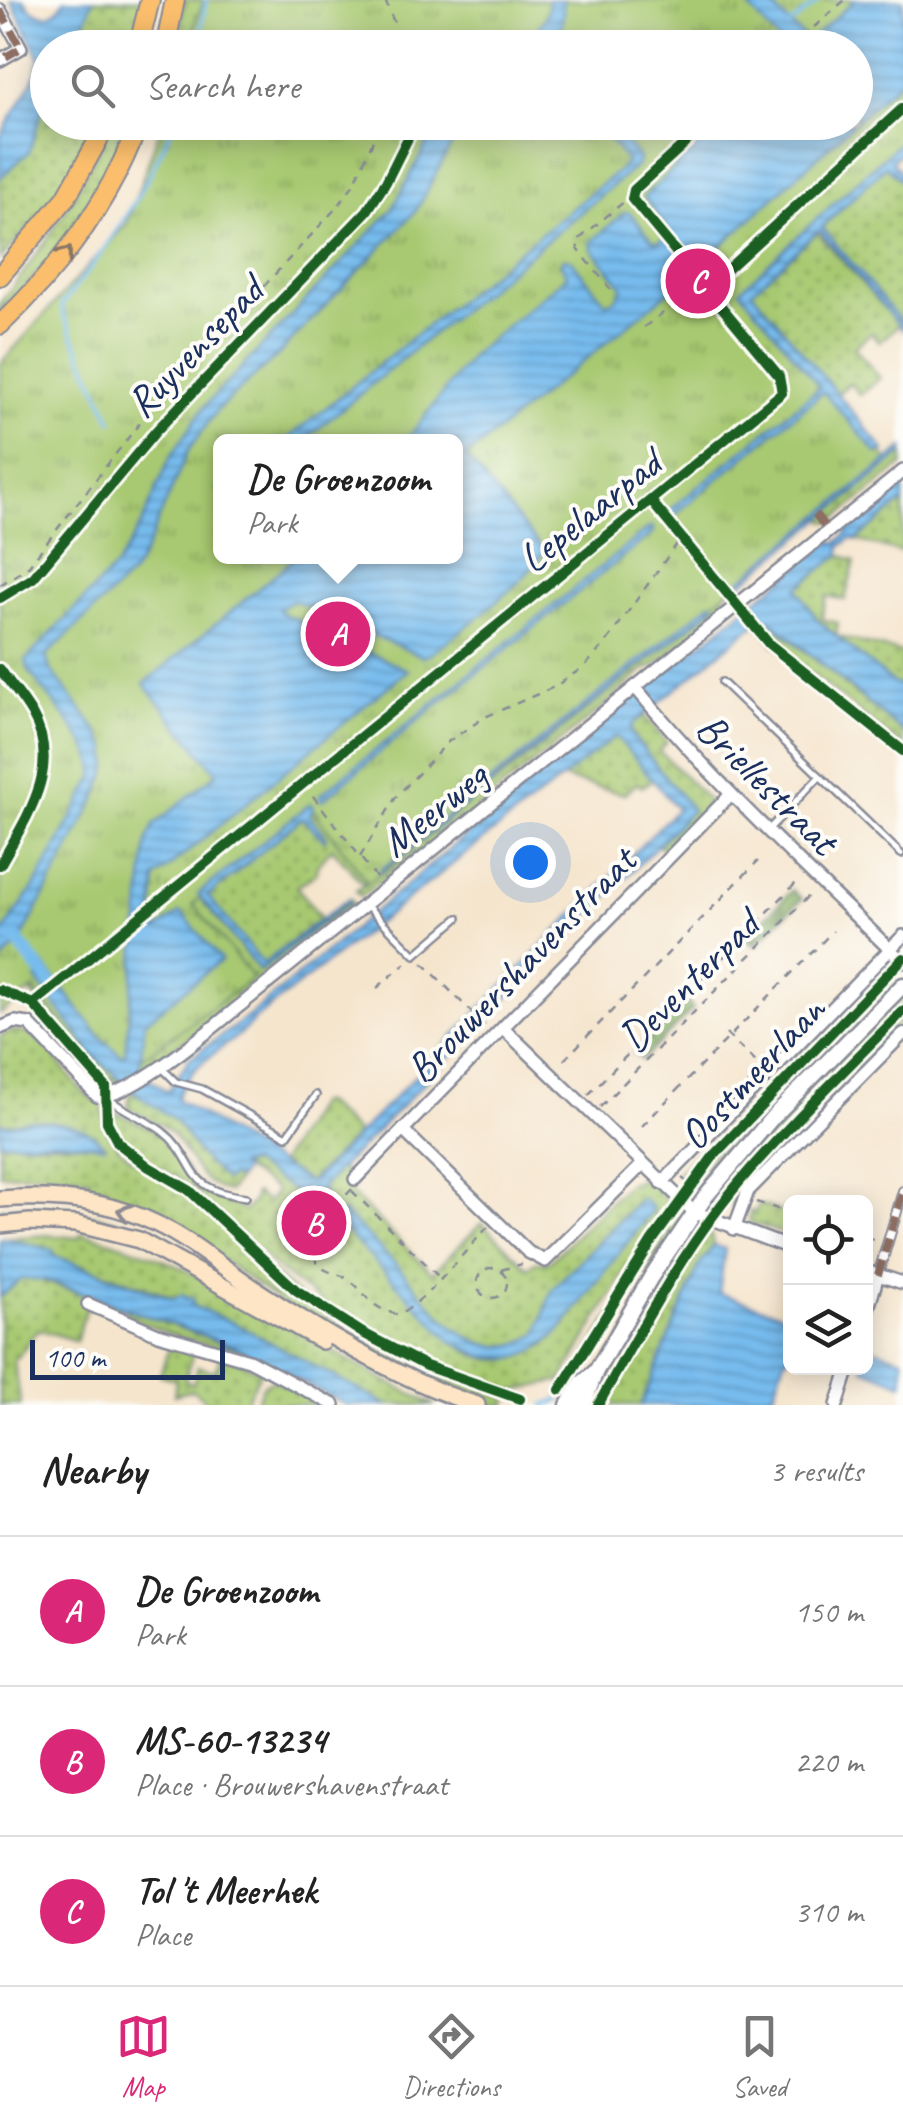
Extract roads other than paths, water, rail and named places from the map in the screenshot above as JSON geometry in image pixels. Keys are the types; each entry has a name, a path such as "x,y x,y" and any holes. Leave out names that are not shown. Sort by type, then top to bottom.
{"main road":[{"path":"142,30 150,0"},
{"path":"169,30 175,0"},
{"path":"0,276 66,198 98,140"},
{"path":"0,325 34,293 80,234 111,186 131,140"},
{"path":"0,1199 57,1197 125,1211 158,1224 298,1316 421,1383 477,1405"},
{"path":"0,1225 76,1224 140,1240 446,1405"}],"street":[{"path":"0,10 20,48 0,60"},
{"name":"Meerweg","path":"107,1098 156,1070 368,908 385,888 637,689 903,470"},
{"name":"Briellestraat","path":"637,689 731,794 903,962"},
{"name":"Brouwershavenstraat","path":"353,1184 731,794"},
{"path":"662,1183 903,936"},
{"name":"Oostmeerlaan","path":"583,1405 596,1372 650,1277 694,1212 772,1119 903,985"},
{"path":"0,1028 16,1022 29,1024 91,1093 107,1098"},
{"path":"503,1028 694,1212 783,1246"},
{"name":"Oostmeerlaan","path":"734,1229 745,1198 758,1180 903,1034"},
{"path":"402,1130 532,1256 545,1261 642,1164"},
{"path":"873,1272 878,1268 903,1191"},
{"path":"873,1273 903,1283"},
{"path":"88,1304 158,1334 249,1360 334,1405"},
{"name":"Oostmeerlaan","path":"568,1405 582,1383 596,1372"},
{"path":"838,1405 847,1375"}],"lane":[{"path":"722,682 901,854"},
{"path":"768,830 820,776"},
{"path":"368,908 415,955 458,918"},
{"path":"156,1070 178,1083 202,1089 288,1136 316,1095"},
{"path":"107,1098 171,1139 193,1174 208,1188 246,1198"}],"water":[{"path":"11,0 24,0 34,11 45,15 56,11 64,0 93,0 82,30 30,30 30,38"},
{"path":"548,0 563,0 559,30 536,30 543,21"},
{"path":"743,0 766,0 796,30 769,30"},
{"path":"855,0 903,0 903,78 873,105 873,30 821,30"},
{"path":"30,86 33,140 29,152 0,178 0,136"},
{"path":"903,139 903,151 892,161 903,175 903,182 886,166 822,227 903,324 903,330 819,230 752,291 885,451 877,453 823,392 673,516 670,510 820,387 740,290"},
{"path":"429,140 454,140 416,211 277,356 218,409 188,451 132,574 46,656 50,669 98,732 107,748 109,766 96,799 22,938 30,948 22,954 15,947 0,963 0,937 38,881 95,775 88,751 28,669 26,660 118,564 141,525 170,458 204,407 392,210"},
{"path":"609,140 624,140 639,158 638,165 311,434 294,434 623,167 626,160"},
{"path":"705,140 836,140 694,271 466,457 544,551 490,607 424,657 292,600 279,609 408,670 156,878 152,928 158,929 183,914 221,960 145,1022 139,1072 168,1092 189,1059 249,1016 601,723 831,541 836,543 847,534 846,528 903,480 903,502 856,540 851,538 840,547 840,555 797,588 818,621 894,684 903,686 903,732 770,620 762,619 746,631 632,725 631,734 692,810 321,1188 324,1195 316,1204 308,1201 291,1228 279,1227 295,1198 293,1190 250,1163 239,1165 244,1170 238,1179 232,1176 225,1180 201,1157 175,1120 95,1057 36,979 45,966 101,1038 125,1055 147,841 154,825 217,773 144,684 288,564 463,564 463,434 411,434 472,355 567,276 561,264 563,258 570,259 606,303 615,300 623,287 592,249 591,242 625,212 653,241 667,236 668,229 644,197","holes":["616,736 677,809 307,1182 177,1099 183,1085 201,1064 255,1019"]},
{"path":"903,448 902,454 735,589 731,588"},
{"path":"650,527 653,533 320,799 320,795"},
{"path":"712,602 715,606 379,873 379,871"},
{"path":"311,803 314,807 309,815 325,840 302,818 208,896 263,964 351,900 260,971 198,894"},
{"path":"32,1120 81,1129 104,1146 59,1141 0,1142 0,1123"},
{"path":"642,1198 653,1209 556,1335 536,1350 513,1359 484,1357 452,1342 336,1221 343,1212 443,1317 477,1341 496,1346 516,1344 538,1333 552,1290"},
{"path":"0,1239 53,1250 54,1256 174,1299 183,1294 186,1299 191,1297 194,1302 190,1305 234,1323 387,1405 347,1405 236,1347 46,1280 22,1279 0,1297"},
{"path":"714,1245 725,1249 719,1293 783,1315 783,1365 770,1405 641,1405 699,1266"},
{"path":"873,1348 903,1358 903,1384 873,1372"}],"waterway":[{"path":"201,30 206,0"},
{"path":"789,26 820,0"},
{"path":"112,421 63,314 62,304 125,218 166,140"},
{"path":"15,938 54,988"},
{"path":"544,1405 560,1400"}],"place":[{"name":"Tol 't Meerhek","path":"698,281"},
{"name":"De Groenzoom","path":"338,634"},
{"name":"MS-60-13234","path":"314,1223"}]}
